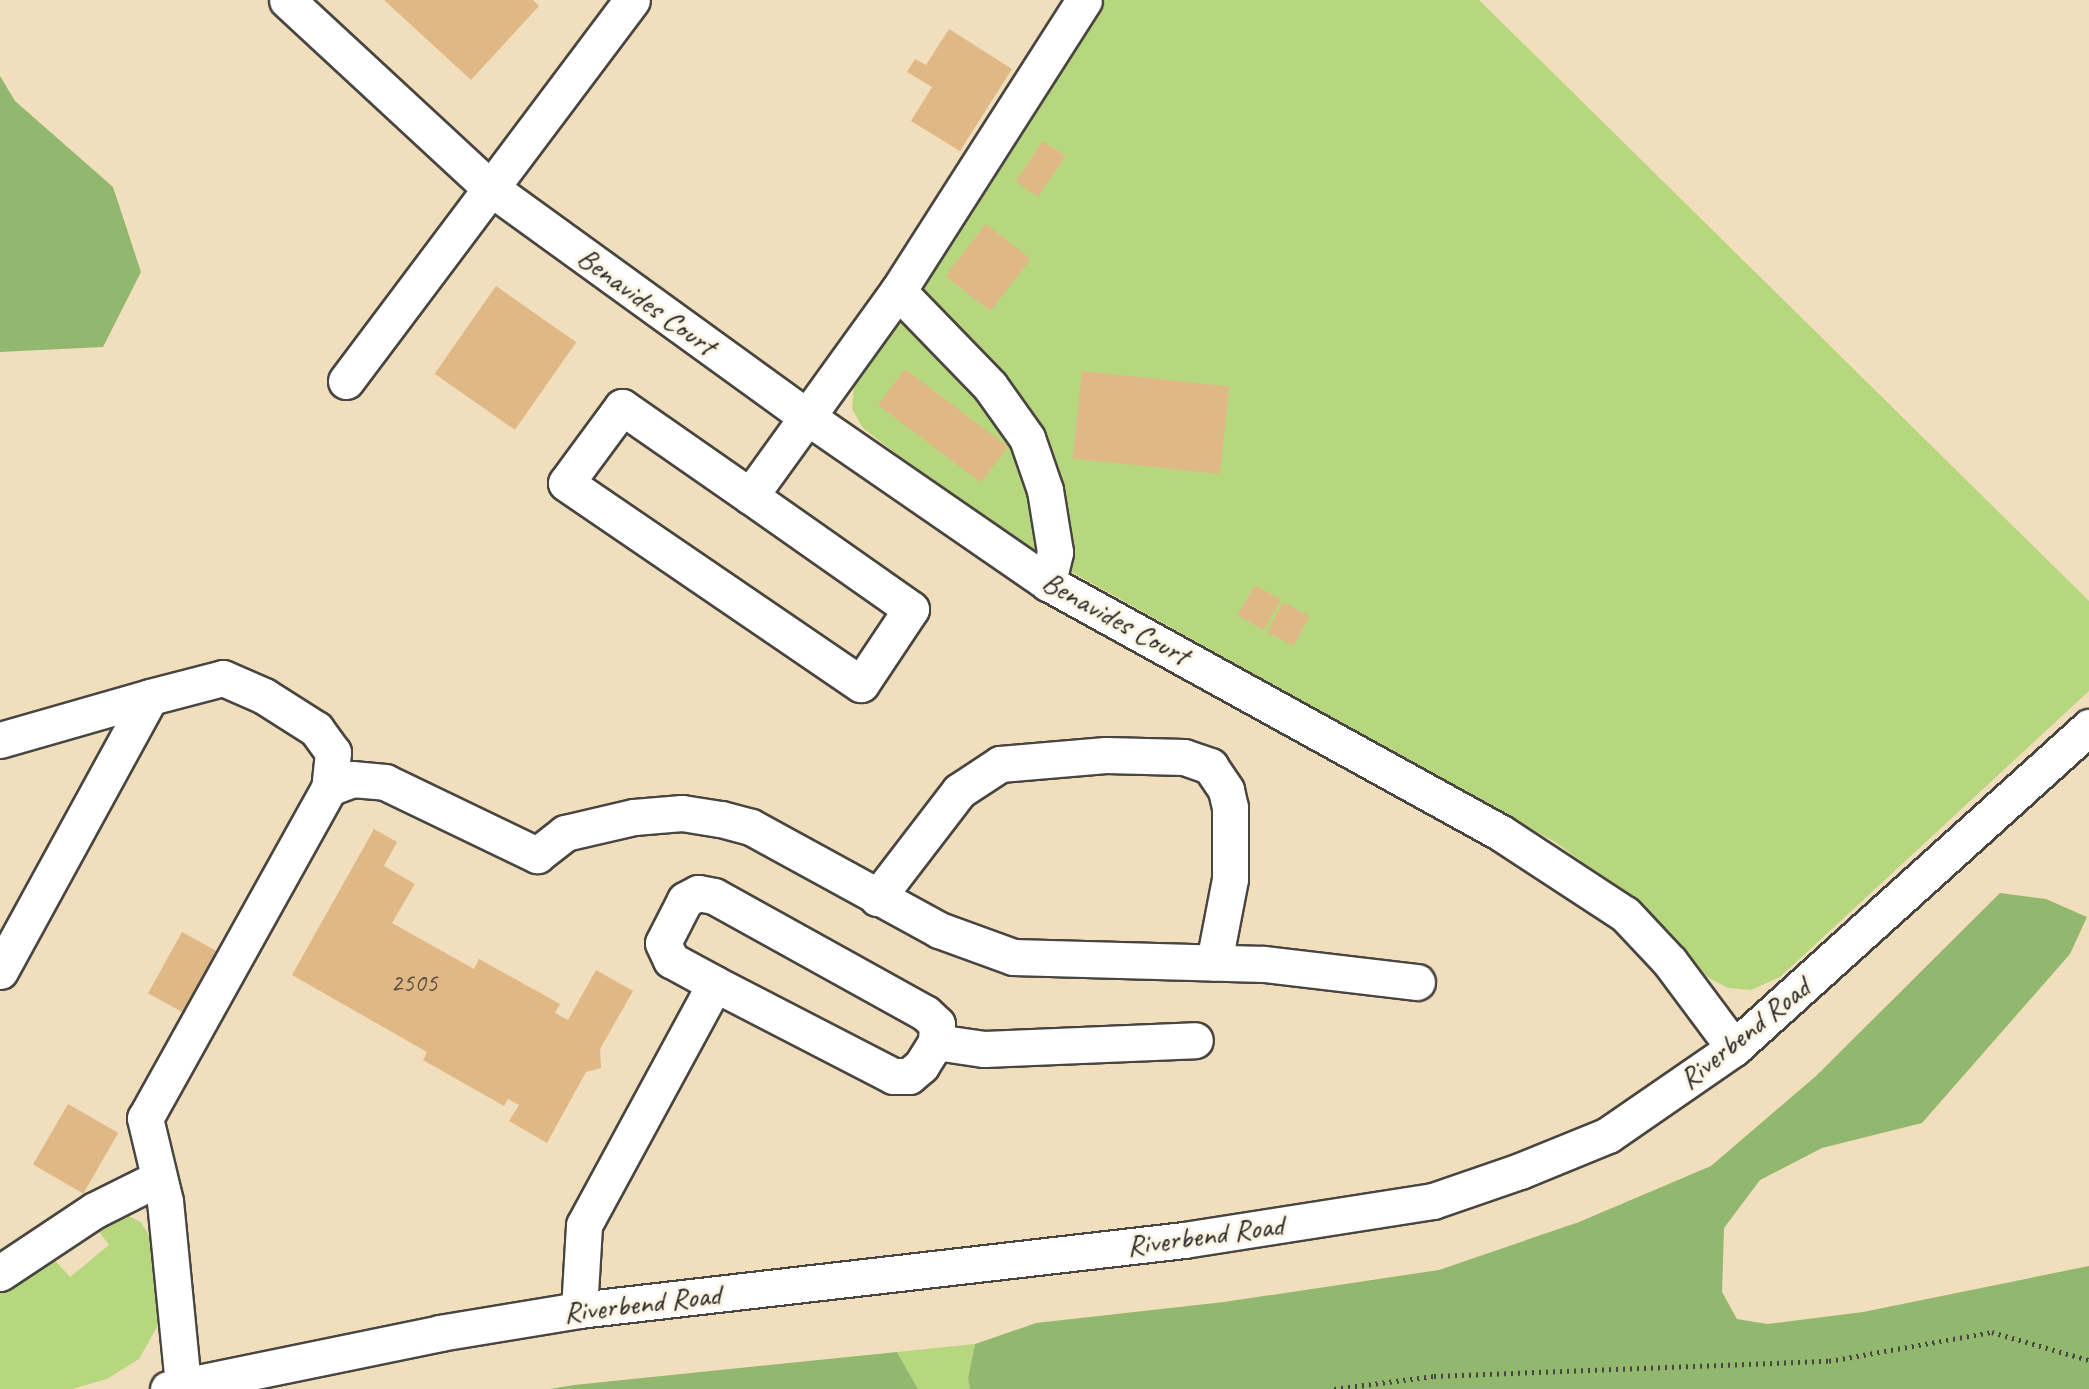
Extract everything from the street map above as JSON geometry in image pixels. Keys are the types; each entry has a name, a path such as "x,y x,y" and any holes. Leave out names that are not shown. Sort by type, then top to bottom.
{"street":[{"name":"Benavides Court","path":"287,0 488,186 806,416 1048,583 1233,681 1562,871 1625,914 1670,962 1734,1048"},
{"path":"346,380 488,186 632,0"},
{"path":"750,496 898,291 1084,0"},
{"path":"898,291 990,386 1027,438 1045,490 1055,552 1048,583"},
{"path":"622,407 750,496 912,609 861,684 566,483 622,407"},
{"path":"0,740 223,678 264,696 316,729 333,752 329,788 149,1104 145,1133 165,1201 175,1387"},
{"path":"0,971 150,697"},
{"name":"Riverbend Road","path":"175,1387 579,1310 1184,1240 1433,1200 1608,1135 1734,1048 2089,727"},
{"path":"877,898 959,791 1000,764 1106,755 1184,757 1210,766 1226,790 1230,807 1230,879 1214,962"},
{"path":"329,788 352,779 385,782 537,855 565,833 635,817 682,813 721,819 751,827 939,930 1013,957 1214,962 1417,982"},
{"path":"698,893 714,896 925,1013 937,1024 936,1042 915,1071 892,1076 715,984 671,960 663,943 685,900 698,893"},
{"path":"579,1310 584,1225 715,984"},
{"path":"936,1042 984,1049 1195,1040"},
{"path":"0,1273 95,1210 157,1180"}],"path":[{"path":"1334,1389 1434,1376 1829,1361 1993,1332 2089,1360"}],"green space":[{"path":"1089,0 1479,0 2089,601 2089,691 1780,977 1751,990 1728,988 1709,978 1623,892 1555,842 1068,570 962,505 863,428 852,409 855,372"},
{"path":"0,76 15,101 113,187 141,272 103,347 0,352"},
{"path":"2000,893 2046,899 2087,917 2070,954 1922,1123 1822,1148 1760,1180 1724,1228 1722,1292 1737,1319 1767,1324 1863,1312 2089,1266 2089,1389 970,1389 968,1378 975,1344 1036,1323 1224,1302 1439,1270 1579,1222 1711,1166 1816,1076"},
{"path":"120,1212 141,1222 153,1243 160,1300 157,1327 139,1359 107,1379 72,1389 0,1389 0,1289 49,1254 70,1277 109,1245 94,1225"},
{"path":"975,1344 968,1378 970,1389 918,1389 897,1352"},
{"path":"897,1352 918,1389 550,1389 574,1385"}],"building":[{"path":"384,0 533,0 539,6 471,80"},
{"path":"949,29 1012,69 960,151 911,121 932,87 907,72 915,59 926,65"},
{"path":"1043,141 1065,156 1038,197 1016,182"},
{"path":"986,224 1031,259 990,311 945,276"},
{"path":"496,286 576,342 515,430 435,374"},
{"path":"905,369 1008,447 981,483 878,405"},
{"path":"1082,371 1229,386 1220,474 1073,459"},
{"path":"1255,585 1281,600 1263,630 1238,615"},
{"path":"1283,602 1309,616 1294,646 1267,632"},
{"path":"374,829 397,842 384,866 415,884 392,923 474,969 479,959 560,1004 555,1013 568,1020 596,970 633,991 600,1049 601,1068 586,1072 547,1143 509,1121 519,1105 508,1099 504,1106 423,1060 427,1052 292,975"},
{"path":"182,932 220,953 186,1014 148,993"},
{"path":"68,1104 118,1133 83,1194 33,1165"}]}
